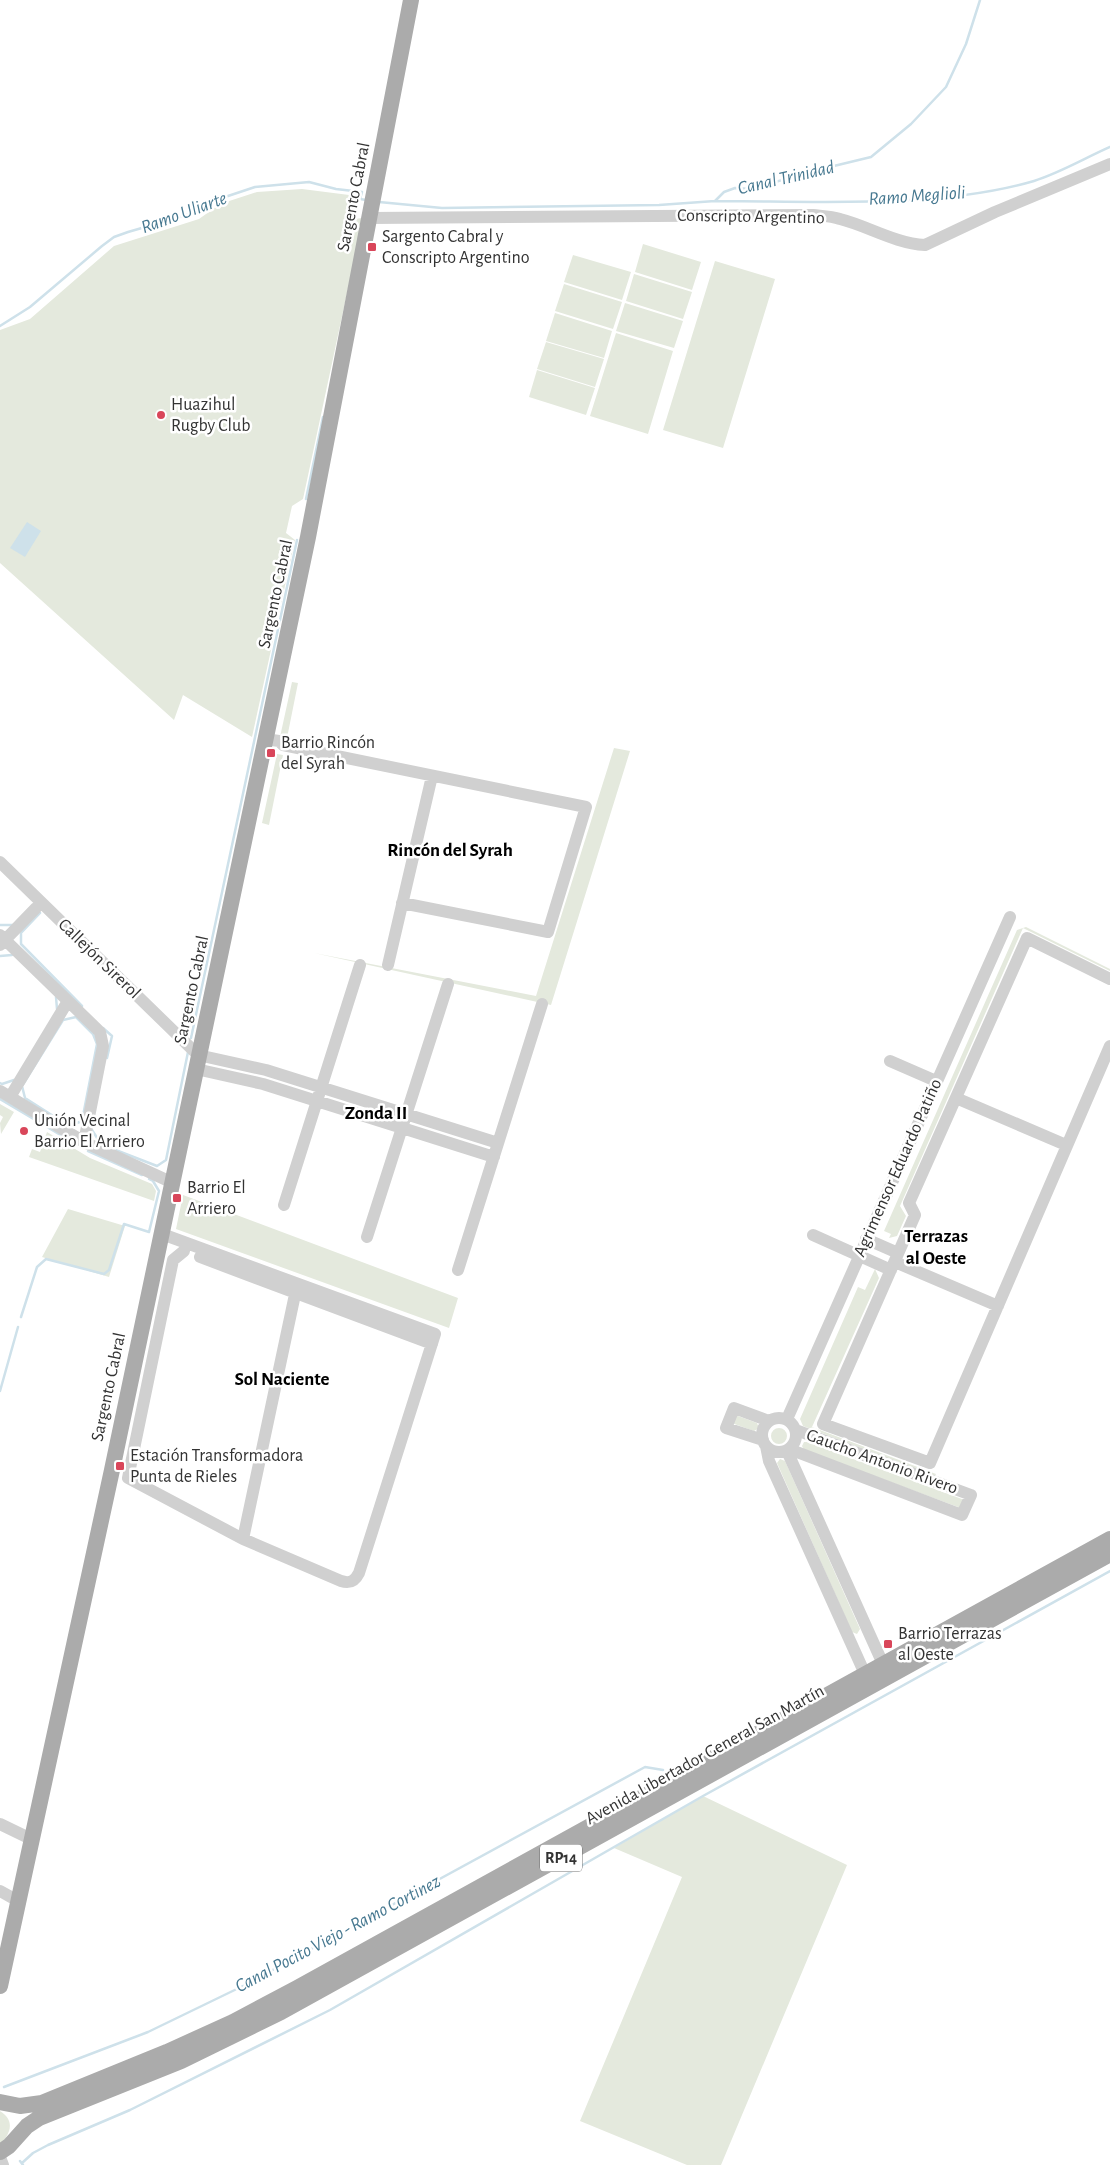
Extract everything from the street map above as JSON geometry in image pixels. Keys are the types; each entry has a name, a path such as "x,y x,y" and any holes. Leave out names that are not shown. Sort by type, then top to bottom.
{"main road":[{"name":"Sargento Cabral","path":"0,1986 173,1183 308,537 411,0"},
{"name":"Avenida Libertador General San Martín","path":"0,2152 27,2126 40,2118 181,2061 281,2012 1102,1554 1110,1539"},
{"name":"Avenida Libertador General San Martín","path":"0,2103 20,2106 42,2103 167,2052 233,2022 883,1664 1102,1554"},
{"name":"RP14","path":"0,2103 10,2110 14,2116 16,2133 13,2140"}],"street":[{"name":"Conscripto Argentino","path":"372,207 813,215 839,219 913,244 924,245 995,212 1110,164"},
{"path":"265,742 279,741 283,745 586,807 548,932 402,904"},
{"path":"388,965 432,776"},
{"name":"Callejón Sirerol","path":"0,862 197,1062"},
{"path":"36,908 2,940 100,1032 103,1046 84,1142"},
{"name":"Agrimensor Eduardo Patiño","path":"787,1419 1010,917"},
{"path":"1110,980 1027,938 909,1204 915,1215 823,1424 930,1463 1110,1046"},
{"path":"284,1205 360,965"},
{"path":"367,1237 448,984"},
{"path":"68,1002 5,1094 84,1142 173,1183"},
{"path":"458,1270 542,1004"},
{"path":"890,1061 936,1082"},
{"path":"197,1062 266,1070 498,1143"},
{"path":"197,1062 494,1157"},
{"path":"956,1098 1066,1145"},
{"path":"813,1235 859,1256 895,1261"},
{"path":"161,1238 184,1251 209,1256"},
{"path":"161,1238 359,1311 432,1344 357,1578 349,1582 341,1581 243,1539 128,1478 173,1260 184,1251"},
{"path":"866,1239 895,1261 998,1306"},
{"path":"243,1539 296,1288"},
{"path":"734,1408 769,1420 780,1417 787,1419 794,1425 796,1441 788,1450 776,1452 764,1443 726,1428 734,1408"},
{"path":"769,1420 762,1432 770,1461 865,1674"},
{"name":"Gaucho Antonio Rivero","path":"788,1450 962,1515 971,1495 796,1430"},
{"path":"788,1450 883,1664"},
{"path":"0,1824 32,1839"},
{"path":"0,1892 18,1901"},
{"path":"0,2157 3,2165"}],"shaded area":[{"name":"Huazihul Rugby Club","path":"302,189 357,196 353,219 363,218 303,499 292,506 286,533 295,540 252,737 183,695 174,720 0,563 0,330 30,319 114,246 199,219 220,204 257,192"},
{"path":"643,244 701,262 692,290 635,272"},
{"path":"573,255 631,272 622,300 564,282"},
{"path":"715,261 775,279 723,448 663,430"},
{"path":"634,274 692,292 683,319 626,301"},
{"path":"564,284 622,302 613,329 555,311"},
{"path":"625,303 683,321 674,348 616,331"},
{"path":"555,313 612,331 604,358 546,341"},
{"path":"616,333 673,351 648,434 590,416"},
{"path":"546,342 604,359 595,387 537,369"},
{"path":"537,370 595,388 586,415 529,397"},
{"path":"27,522 41,531 25,557 10,548"},
{"path":"292,682 298,683 287,738 280,737"},
{"path":"614,748 630,751 551,1005 314,953 536,996"},
{"path":"277,754 283,755 269,825 262,823"},
{"path":"1026,927 1110,969 1110,971 1023,928"},
{"path":"1023,928 900,1206 906,1216 897,1236 889,1238 891,1234 884,1231 1017,930"},
{"path":"0,1104 14,1112 1,1134 0,1123 3,1117 0,1115"},
{"path":"47,1132 90,1158 152,1184 156,1191 154,1201 29,1157 32,1149 40,1152"},
{"path":"183,1195 458,1298 449,1328 176,1229"},
{"path":"68,1209 125,1226 109,1277 42,1257"},
{"path":"875,1269 879,1278 812,1427 936,1474 935,1476 803,1426 800,1419 858,1287 865,1290"},
{"path":"730,1413 757,1423 759,1428 754,1431 726,1421"},
{"path":"776,1428 782,1428 787,1433 785,1442 776,1444 771,1439 771,1433"},
{"path":"804,1442 970,1502 966,1510 804,1450 802,1446"},
{"path":"780,1459 785,1461 860,1629 857,1634 852,1632 777,1463"},
{"path":"703,1796 847,1865 721,2165 687,2165 580,2121 682,1877 614,1848"},
{"path":"0,2111 8,2119 10,2128 0,2145"}],"waterway":[{"name":"Canal Trinidad","path":"379,202 442,208 659,205 715,201 724,192 735,188 752,189 809,172 871,157 911,124 946,87 966,44 980,0"},
{"name":"Ramo Meglioli","path":"715,201 876,202 958,196 997,190 1044,178 1110,147"},
{"name":"Ramo Uliarte","path":"0,326 30,307 114,237 197,212 225,197 255,187 309,182 336,189 362,192 360,199 366,200"},
{"path":"306,499 323,417"},
{"path":"191,1038 297,540"},
{"path":"40,913 21,933 21,944 82,1006"},
{"path":"0,925 13,925"},
{"path":"0,956 12,955"},
{"path":"56,997 57,1009"},
{"path":"76,1017 93,1034 97,1044 82,1121 69,1126 25,1098 22,1086 63,1020 76,1017"},
{"path":"103,1028 112,1036 107,1058"},
{"path":"113,1149 157,1166 166,1160 188,1052"},
{"path":"0,1083 14,1080"},
{"path":"0,1099 74,1143"},
{"path":"92,1130 101,1144"},
{"path":"88,1151 142,1175"},
{"path":"21,1317 37,1267 46,1259 104,1274 109,1270 124,1224 149,1232 159,1191 153,1181 149,1179"},
{"path":"0,1391 18,1327"},
{"path":"22,2163 33,2153 48,2145 130,2110 330,2010 703,1796 1110,1571"},
{"name":"Canal Pocito Viejo - Ramo Cortinez","path":"4,2087 148,2032 245,1985 645,1767 663,1770"},
{"path":"20,2161 23,2165"}],"place":[{"name":"Sargento Cabral y Conscripto Argentino","path":"372,247"},
{"name":"Huazihul Rugby Club","path":"161,415"},
{"name":"Barrio Rincón del Syrah","path":"271,753"},
{"name":"Unión Vecinal Barrio El Arriero","path":"24,1131"},
{"name":"Barrio El Arriero","path":"177,1198"},
{"name":"Estación Transformadora Punta de Rieles","path":"120,1466"},
{"name":"Barrio Terrazas al Oeste","path":"888,1644"}],"district":[{"name":"Rincón del Syrah","path":"450,850"},
{"name":"Zonda II","path":"376,1113"},
{"name":"Terrazas al Oeste","path":"936,1247"},
{"name":"Sol Naciente","path":"282,1379"}]}
